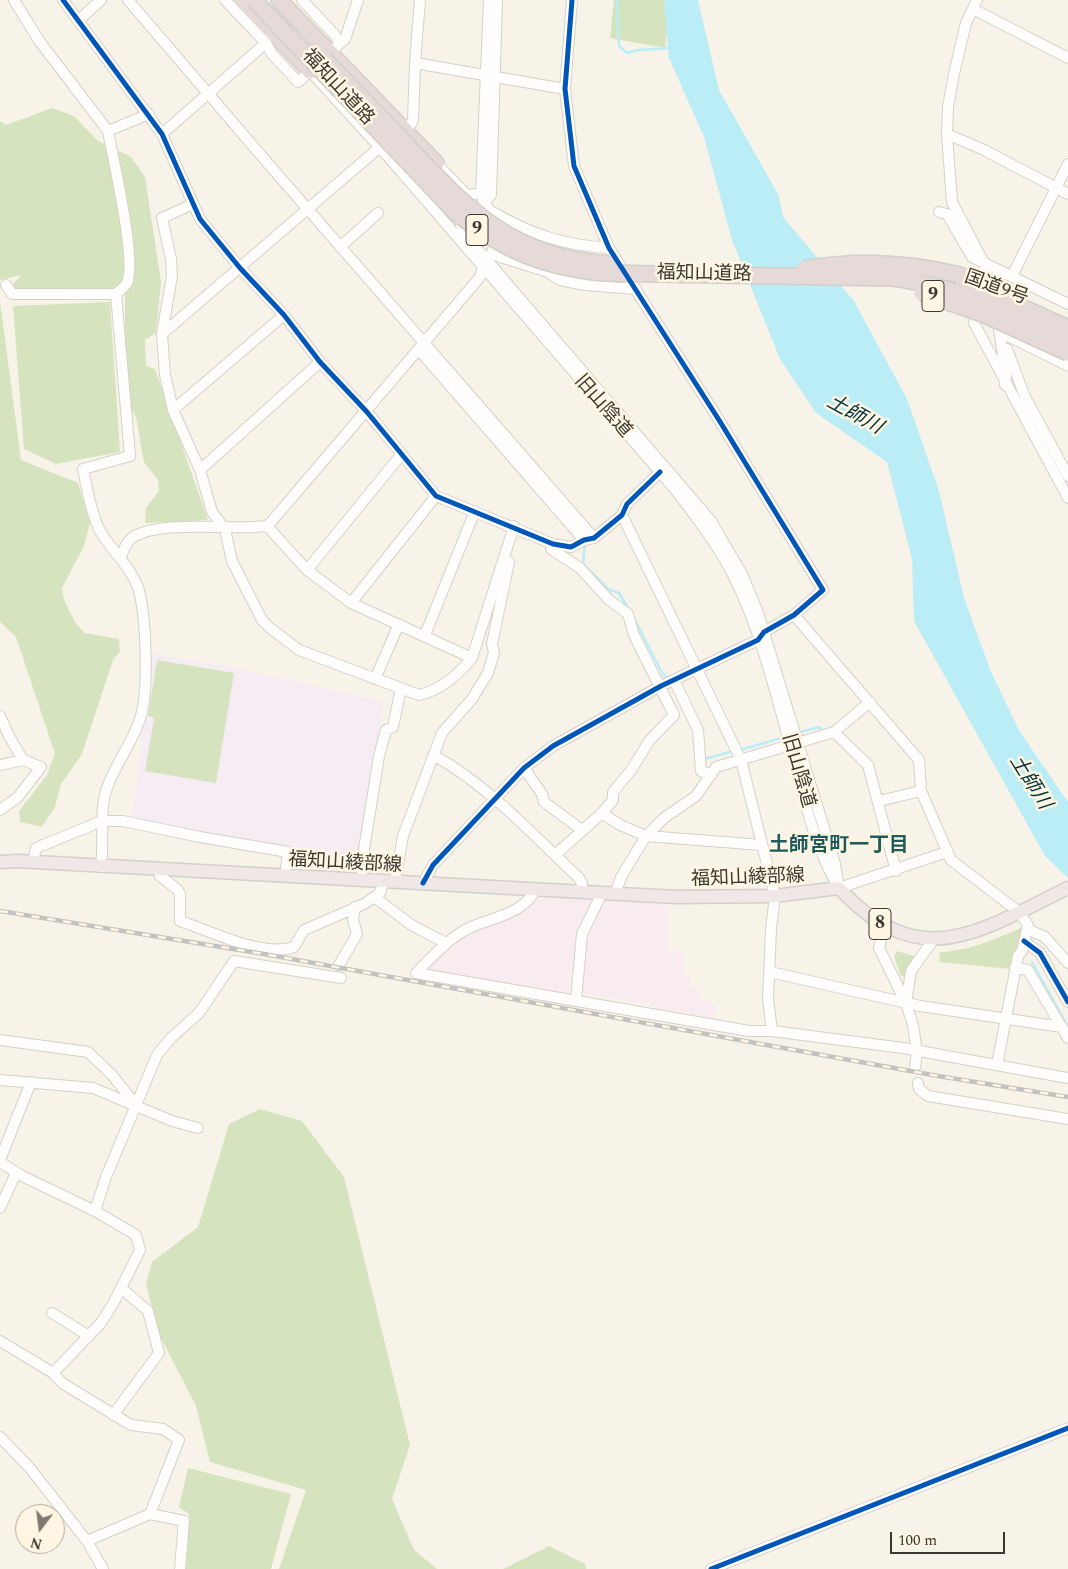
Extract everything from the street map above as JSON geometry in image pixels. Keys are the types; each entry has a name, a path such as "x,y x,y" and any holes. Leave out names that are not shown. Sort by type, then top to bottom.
{"highway":[{"path":"242,0 310,71"},
{"name":"福知山道路","path":"254,0 456,213 483,234 534,260 558,267 602,273 914,280 986,302 1068,340"},
{"name":"福知山道路","path":"268,0 451,191 489,224 538,249 560,256 606,263 707,269 803,269 916,273 991,292 1068,328"},
{"path":"279,0 336,48 436,163"},
{"name":"国道9号","path":"803,269 888,264 923,267 1000,288 1068,319"},
{"name":"9","path":"788,276 830,282 904,288 934,296 1001,322 1062,357"}],"main road":[{"name":"福知山綾部線","path":"0,862 33,862 676,897 775,896 839,888"},
{"name":"8","path":"839,888 854,904 884,927 900,934 933,940 980,930 1068,888"}],"street":[{"path":"6,285 12,294 116,294 126,284 130,270 108,130 40,42 14,0"},
{"path":"63,0 162,134 200,219 240,268 284,316 320,362 367,412 436,496 475,510 553,544 571,547 589,539 622,515 627,504 660,472"},
{"path":"79,20 101,0"},
{"path":"128,0 589,539"},
{"path":"226,0 266,43 272,54 298,82 345,40 358,0"},
{"path":"302,0 334,34 336,48"},
{"path":"407,131 414,120 415,63 420,0"},
{"path":"489,0 490,76"},
{"path":"121,557 125,545 132,538 144,532 161,528 225,529 267,526 367,412 480,277 494,244 485,197 490,76 497,0"},
{"path":"423,883 433,865 495,798 524,768 553,746 661,686 761,636 794,615 824,590 609,248 574,166 565,89 572,0"},
{"path":"1068,58 975,5 966,24 954,74 948,107 947,134 952,202 984,265 1000,332 1025,397 1068,476"},
{"path":"162,134 266,43"},
{"path":"415,63 565,89"},
{"name":"旧山陰道","path":"310,71 487,260 705,528 731,572 761,636"},
{"path":"108,130 148,114"},
{"path":"947,134 984,150 1068,194"},
{"path":"162,334 380,147"},
{"path":"436,163 466,194 485,197"},
{"path":"436,163 458,193 461,225 468,237 712,521 742,574 794,743 836,864 839,888 896,871 947,852"},
{"path":"1012,276 1068,164"},
{"path":"485,197 489,210 538,236 578,246 609,248"},
{"path":"193,204 162,218 171,259 172,276 162,334 165,375 173,410 200,470 212,512 225,529 232,561 262,620 300,650 419,695 433,692 462,670 472,658 514,526"},
{"path":"939,212 946,214 972,257 984,265 1012,276 1068,304"},
{"path":"340,247 378,213"},
{"path":"487,260 548,272 560,280 584,286 636,289"},
{"path":"101,867 104,797 115,769 140,720 146,680 140,594 121,557 100,530 82,469 130,456 116,294"},
{"path":"173,410 284,316"},
{"path":"974,323 1005,384 1068,498"},
{"path":"1000,332 1062,357 1068,366"},
{"path":"1000,332 1005,384"},
{"path":"1062,357 1068,340"},
{"path":"200,470 320,362"},
{"path":"307,570 401,455"},
{"path":"351,603 436,496"},
{"path":"425,635 475,510"},
{"path":"622,515 742,760 775,896 770,929 768,999 772,1031"},
{"path":"267,526 307,570 351,603 472,658"},
{"path":"553,544 551,549 580,568 608,598 628,614 634,635 674,714 649,741 632,769 613,792 613,800 602,813 555,855"},
{"path":"160,869 160,876 180,894 180,921 268,949 283,951 294,947 304,930 355,907 380,893 389,881 403,836 435,756 442,733 472,699 488,673 494,653 492,644 509,561 506,553"},
{"path":"794,615 918,760 921,791 951,860 966,873 1022,910 1028,925 1015,968 997,1065"},
{"path":"375,679 399,624"},
{"path":"674,680 698,730 701,771 711,775"},
{"path":"362,872 379,756 386,730 393,728 401,688"},
{"path":"576,1001 582,934 646,836 664,818 696,796 716,768 834,732 870,702"},
{"path":"0,716 5,738 23,760 41,767 18,796 0,810"},
{"path":"834,732 868,765 896,871"},
{"path":"435,756 475,781 495,798 579,878 582,884 582,892"},
{"path":"0,765 23,760"},
{"path":"524,768 542,794 544,802 582,830"},
{"path":"879,801 921,791"},
{"path":"602,813 620,825 646,836 762,845"},
{"path":"33,862 36,848 102,821 123,821 200,837 288,852 284,876"},
{"path":"536,889 531,900 515,912 494,917 465,930 446,943 416,973 749,1031 772,1031 903,1048 1068,1078"},
{"path":"374,897 412,926 446,943"},
{"path":"339,965 357,934 353,920 355,907"},
{"path":"884,927 879,948 906,1003 913,1025 917,1052 915,1067"},
{"path":"1027,929 1044,937 1068,963"},
{"path":"906,1003 911,971 933,940"},
{"path":"1023,946 1028,970 1068,1038"},
{"path":"1023,946 1040,953 1068,1002"},
{"path":"95,1211 106,1176 157,1055 171,1038 199,1013 234,961 341,978"},
{"path":"1015,968 1028,970"},
{"path":"770,972 906,1003 1007,1017 1062,1027"},
{"path":"0,1040 88,1052 112,1075 136,1105"},
{"path":"0,1080 93,1088 172,1120 198,1128"},
{"path":"31,1082 0,1161 16,1173 95,1211 136,1235 140,1250 100,1324 53,1373"},
{"path":"918,1083 919,1089 937,1098 1068,1119"},
{"path":"0,1208 16,1173"},
{"path":"113,1415 159,1353 148,1311 121,1288"},
{"path":"52,1313 89,1336"},
{"path":"0,1341 53,1373 62,1383 131,1425 164,1429 179,1440 150,1514"},
{"path":"711,1569 1068,1428"},
{"path":"0,1437 29,1467 87,1541 103,1569"},
{"path":"87,1541 150,1514 184,1521 180,1569"}],"shaded area":[{"path":"149,653 235,668 384,702 359,859 132,820 146,707"},
{"path":"536,894 592,899 581,931 569,995 424,972 443,942"},
{"path":"603,899 667,905 667,951 684,952 683,974 690,974 690,987 699,987 698,999 717,1004 714,1019 582,992 588,937"}],"green space":[{"path":"614,0 671,0 665,48 610,38"},
{"path":"52,108 74,116 98,141 131,157 145,177 161,282 156,333 145,340 146,366 155,369 208,520 145,523 146,508 159,491 158,480 144,462 136,417 125,397 125,287 19,295 13,284 21,275 0,280 0,121 6,125"},
{"path":"0,301 21,460 78,483 90,523 84,546 62,588 64,600 76,624 85,633 119,639 120,651 113,660 82,754 61,784 55,807 42,827 20,822 19,811 47,775 55,754 16,637 0,622"},
{"path":"110,302 120,452 56,464 24,449 13,306"},
{"path":"157,660 234,673 216,783 145,771 154,718 148,716"},
{"path":"1023,927 1011,969 939,962 940,952 972,947"},
{"path":"897,951 917,957 905,977 900,975 894,956"},
{"path":"260,1109 302,1121 344,1177 410,1445 392,1499 414,1550 437,1569 279,1569 306,1490 210,1462 196,1406 158,1332 146,1284 152,1262 198,1227 229,1124"},
{"path":"188,1468 291,1494 271,1569 186,1569 189,1514 179,1507"},
{"path":"549,1546 585,1564 586,1569 503,1569"}],"water":[{"name":"土師川","path":"664,0 698,0 719,90 778,194 783,217 854,301 907,399 939,491 964,598 991,672 1020,732 1068,802 1068,878 1045,856 914,621 912,559 887,462 816,413 780,359 732,240 704,137 669,58"}],"waterway":[{"path":"617,0 619,46 627,53 638,50 670,48"},
{"path":"585,543 583,564 608,589 619,593 630,611"},
{"path":"634,618 662,673 669,680"},
{"path":"797,733 819,727 821,729"},
{"path":"740,750 785,737"},
{"path":"704,759 734,751"},
{"path":"1032,962 1068,1027"}],"railway":[{"path":"0,911 264,954 938,1076 1068,1097"}],"cycle path":[{"path":"63,0 162,134 200,219 240,268 284,315 320,362 367,412 436,496 553,544 571,547 584,540 594,538 622,515 627,504 660,472"},
{"path":"423,883 433,865 524,768 553,746 661,686 758,640 764,632 794,615 823,590 719,420 609,248 574,166 565,89 572,0"},
{"path":"1024,941 1040,953 1068,1002"},
{"path":"711,1569 1068,1428"}],"district":[{"name":"土師宮町一丁目","path":"839,847"}]}
